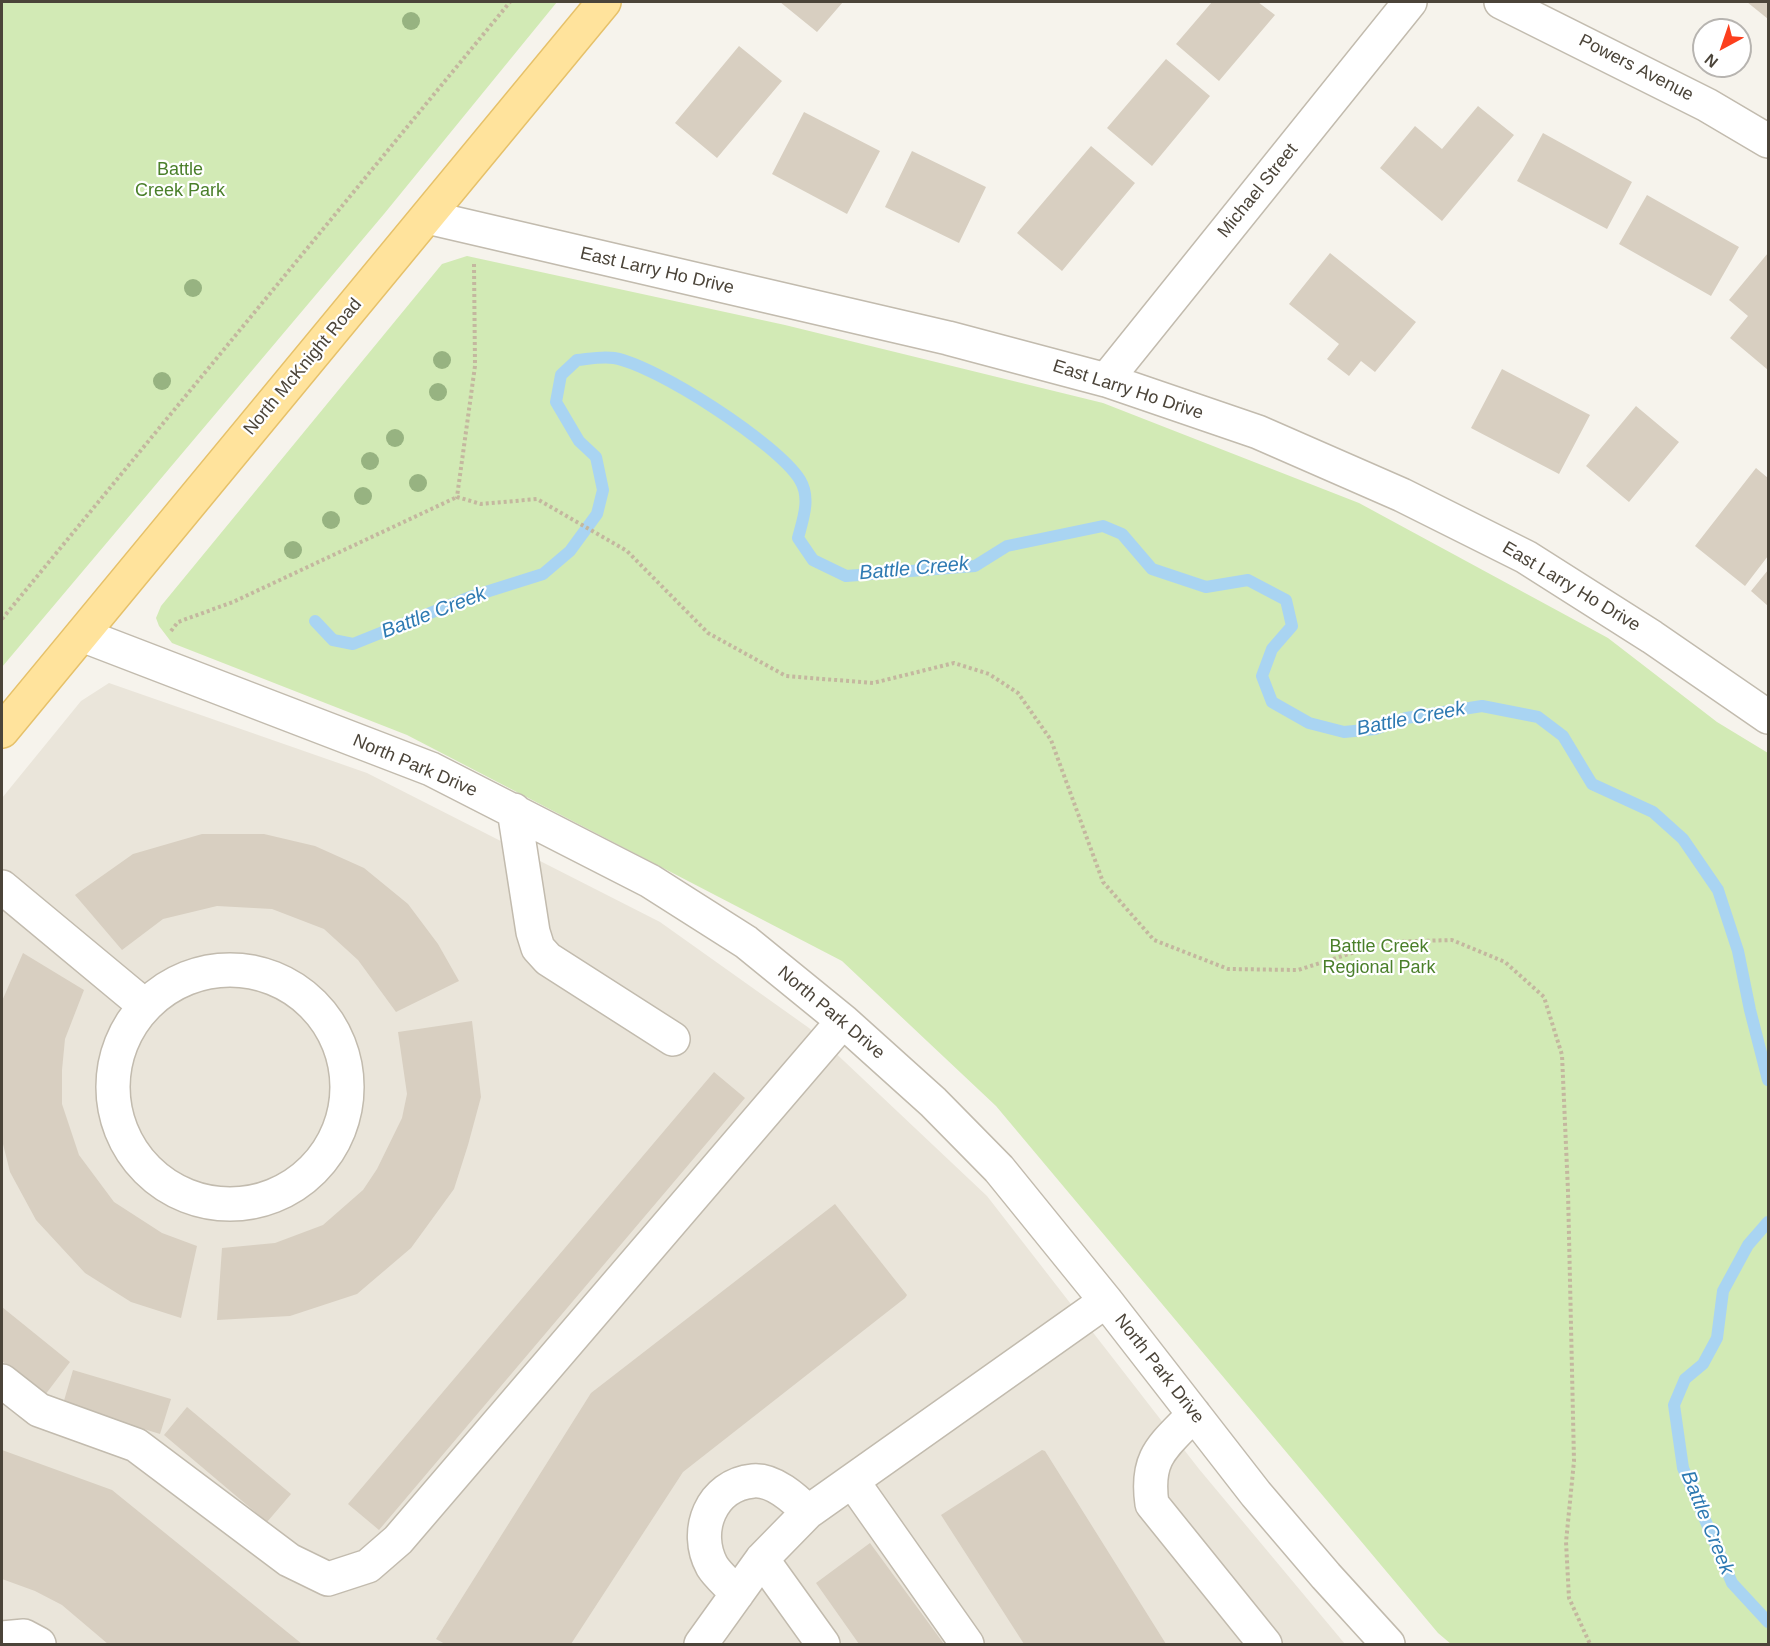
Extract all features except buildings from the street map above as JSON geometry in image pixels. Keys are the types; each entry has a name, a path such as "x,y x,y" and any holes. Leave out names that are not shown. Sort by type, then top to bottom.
{"main road":[{"name":"North McKnight Road","path":"2,731 604,2"}],"street":[{"name":"Michael Street","path":"1106,380 1410,2"},
{"name":"Powers Avenue","path":"1501,2 1707,105 1768,141"},
{"name":"East Larry Ho Drive","path":"427,217 948,338 1106,380 1258,432 1402,495 1526,557 1652,637 1768,717"},
{"name":"North Park Drive","path":"82,635 431,769 650,881 746,942 843,1022 933,1102 999,1169 1303,1549 1388,1644"},
{"path":"514,810 532,932 538,948 548,959 673,1039"},
{"path":"2,887 144,1005"},
{"path":"216,970 258,972 295,988 326,1016 344,1053 349,1094 339,1134 316,1168 284,1192 244,1204 203,1202 165,1185 136,1157 117,1120 112,1080 122,1040 144,1005 177,981 207,972 216,970"},
{"path":"2,1381 39,1410 136,1445 289,1560 328,1580 368,1566 398,1540 843,1022"},
{"path":"701,1644 762,1558 808,1512 1106,1301"},
{"path":"1194,1414 1156,1456 1149,1482 1152,1504 1265,1644"},
{"path":"737,1594 712,1566 703,1530 712,1504 730,1489 754,1480 787,1492 808,1512"},
{"path":"853,1482 967,1644"},
{"path":"762,1558 823,1644"},
{"path":"2,1638 24,1636 39,1644"}],"path":[{"path":"2,619 510,2"},
{"path":"457,497 475,366 473,266"},
{"path":"178,622 233,602 457,497 481,504 537,499 627,551 708,633 786,676 873,682 954,663 988,674 1018,693 1052,740 1103,882 1154,940 1228,969 1298,970 1387,942 1452,939 1505,962 1544,997 1562,1055 1568,1191 1574,1461 1566,1542 1569,1598 1587,1643"}],"shaded area":[{"path":"109,683 367,773 660,922 809,1028 987,1196 1199,1469 1345,1644 2,1644 2,798 81,701"}],"green space":[{"name":"Battle Creek Park","path":"2,2 557,2 384,214 2,667"},
{"name":"Battle Creek Regional Park","path":"467,256 785,325 1103,403 1359,503 1608,638 1717,722 1768,753 1768,1644 1451,1644 1438,1633 996,1106 842,961 407,735 172,643 156,618 161,606 442,264"}],"waterway":[{"name":"Battle Creek","path":"315,621 333,640 353,644 470,597 543,574 570,551 597,514 603,490 596,457 579,441 556,402 561,375 577,360 609,357 633,364 686,390 743,427 787,465 800,480 805,494 805,509 798,538 813,560 846,576 975,566 1007,546 1103,526 1122,534 1152,569 1206,587 1248,580 1286,600 1292,626 1272,649 1262,676 1272,702 1309,723 1344,732 1375,729 1406,718 1482,706 1538,717 1563,736 1592,784 1653,812 1683,839 1718,890 1738,951 1768,1080"},
{"name":"Battle Creek","path":"1768,1222 1748,1245 1723,1291 1717,1338 1703,1364 1685,1379 1674,1405 1683,1468 1732,1583 1768,1622"}]}
